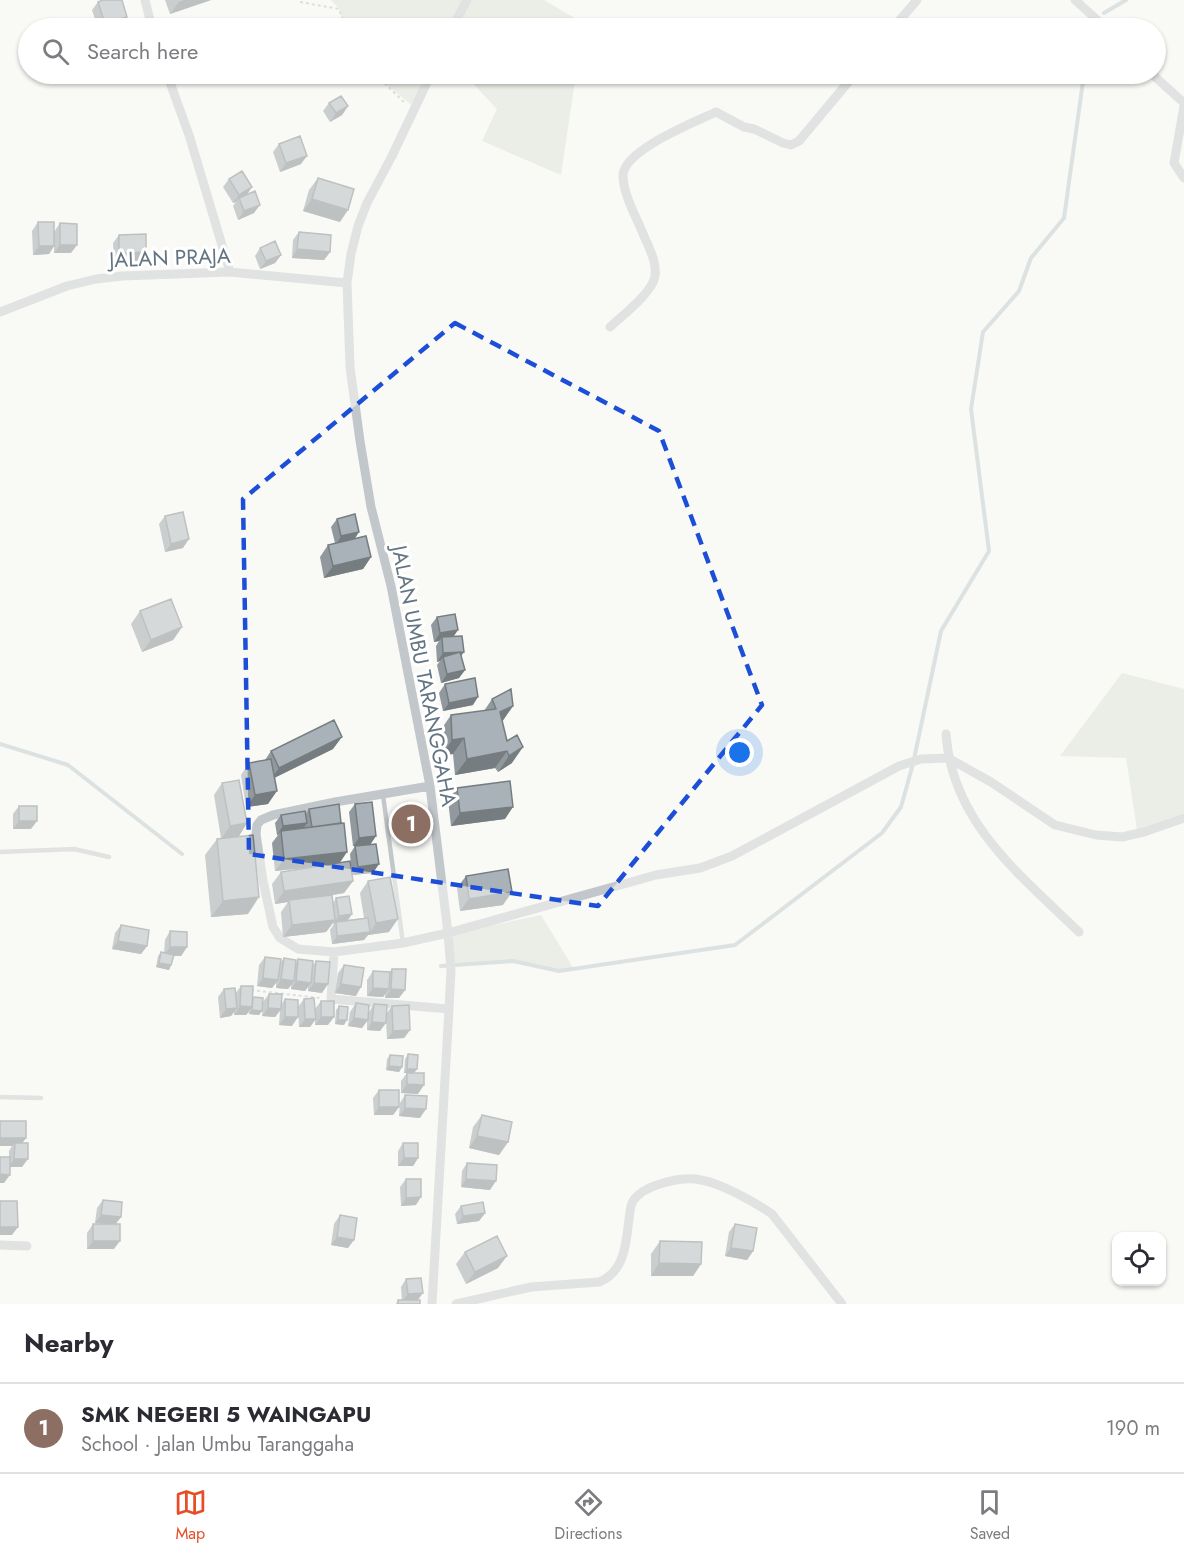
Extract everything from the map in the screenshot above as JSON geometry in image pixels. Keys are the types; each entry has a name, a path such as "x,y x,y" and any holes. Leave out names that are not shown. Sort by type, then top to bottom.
{"street":[{"path":"144,0 149,18"},
{"path":"457,18 467,0"},
{"path":"902,18 917,0"},
{"path":"1075,0 1095,18"},
{"path":"171,84 190,138 230,272"},
{"name":"JALAN UMBU TARANGGAHA","path":"426,84 367,203 356,235 347,283 351,367 362,452 371,507 391,586 430,786 448,933 449,1010 432,1304"},
{"path":"610,327 648,290 655,278 653,258 624,187 624,168 631,159 666,136 716,112 744,127 791,145 799,141 847,84"},
{"path":"1163,84 1184,104 1174,163 1184,178"},
{"name":"JALAN PRAJA","path":"0,312 57,290 96,279 230,272 347,283"},
{"path":"946,734 948,758 964,802 986,839 1079,932"},
{"path":"430,786 335,802 273,815 261,820 257,825 256,834 261,870 273,927 280,938 298,948 334,952 403,943 448,933 656,874 700,868 714,864 899,766 921,759 948,758 991,782 1055,825 1095,835 1122,837 1184,818"},
{"path":"334,952 331,999 449,1010"},
{"path":"456,1304 531,1287 599,1282 610,1277 619,1266 625,1247 633,1201 639,1194 655,1185 685,1179 703,1180 757,1204 772,1214 842,1304"},
{"path":"0,1245 27,1246"}],"lane":[{"path":"383,795 403,943"},
{"path":"0,852 74,849 92,851 109,857"},
{"path":"0,1097 41,1098"}],"path":[{"path":"300,2 339,9 342,18"},
{"path":"385,84 414,111"},
{"path":"251,990 331,999"}],"highlighted area":[{"path":"455,323 659,431 762,705 598,906 249,854 243,499"}],"shaded area":[{"path":"331,0 544,0 575,18 342,18 339,9"},
{"path":"386,84 427,84 415,108"},
{"path":"473,84 575,84 561,175 482,141 497,109"},
{"path":"1122,673 1184,689 1184,813 1137,830 1126,758 1060,756"},
{"path":"419,805 423,841 402,842 398,807"},
{"path":"541,915 574,969 559,971 513,961 451,965 448,935"}],"building":[{"path":"122,0 127,17 103,18 98,2"},
{"path":"341,96 348,106 336,113 329,103"},
{"path":"300,136 307,156 286,163 279,144"},
{"path":"242,171 252,187 239,195 229,179"},
{"path":"318,178 354,189 348,210 312,199"},
{"path":"255,191 260,205 244,211 239,198"},
{"path":"38,222 54,222 54,246 39,246"},
{"path":"60,223 77,224 77,245 60,245"},
{"path":"299,232 331,235 330,252 297,249"},
{"path":"146,234 146,252 119,253 119,235"},
{"path":"275,241 281,255 266,261 260,248"},
{"path":"183,512 189,539 171,544 165,516"},
{"path":"355,514 359,532 341,536 337,519"},
{"path":"366,536 371,557 333,566 328,545"},
{"path":"171,599 182,627 151,640 140,611"},
{"path":"455,614 458,630 440,633 437,617"},
{"path":"462,636 464,652 443,653 442,637"},
{"path":"460,652 465,670 447,674 443,657"},
{"path":"475,678 478,697 449,703 445,684"},
{"path":"511,689 513,706 500,712 507,741 517,735 523,747 509,756 507,751 467,759 464,738 452,740 451,715 496,709 492,699"},
{"path":"334,720 342,737 279,768 271,751"},
{"path":"271,759 277,791 255,795 249,763"},
{"path":"239,780 247,823 230,826 222,783"},
{"path":"510,781 513,807 460,813 457,788"},
{"path":"372,802 376,836 359,838 355,804"},
{"path":"339,804 341,823 312,827 309,809"},
{"path":"19,806 37,806 37,821 19,821"},
{"path":"305,811 307,823 283,826 281,815"},
{"path":"344,823 347,852 284,859 281,831"},
{"path":"253,835 259,897 223,901 217,839"},
{"path":"376,844 379,864 358,867 355,846"},
{"path":"350,861 353,881 284,891 281,872"},
{"path":"508,869 512,892 469,899 466,876"},
{"path":"390,877 398,919 376,923 368,881"},
{"path":"332,895 335,920 292,925 289,900"},
{"path":"349,896 352,914 339,916 336,898"},
{"path":"368,918 370,932 337,936 336,922"},
{"path":"121,925 149,930 147,946 118,941"},
{"path":"170,931 187,932 187,947 170,947"},
{"path":"161,952 174,955 171,965 159,963"},
{"path":"265,957 281,959 278,980 263,978"},
{"path":"284,958 296,960 294,981 281,979"},
{"path":"298,959 313,961 311,983 296,981"},
{"path":"316,961 330,962 328,984 314,983"},
{"path":"344,965 364,968 361,987 341,984"},
{"path":"392,969 406,969 405,990 391,989"},
{"path":"373,971 390,972 389,989 373,988"},
{"path":"241,986 253,986 252,1007 240,1006"},
{"path":"235,988 237,1008 226,1009 224,989"},
{"path":"269,994 282,994 281,1009 268,1008"},
{"path":"253,997 263,998 262,1011 252,1010"},
{"path":"314,998 316,1019 305,1019 304,999"},
{"path":"285,999 298,1000 298,1017 285,1017"},
{"path":"321,1001 334,1001 334,1017 321,1017"},
{"path":"356,1003 369,1005 368,1020 354,1018"},
{"path":"374,1004 387,1005 386,1023 372,1022"},
{"path":"409,1005 410,1030 393,1031 392,1006"},
{"path":"339,1006 348,1007 347,1020 338,1020"},
{"path":"408,1054 418,1055 417,1069 407,1069"},
{"path":"390,1055 403,1056 402,1067 389,1066"},
{"path":"407,1073 424,1073 424,1085 407,1084"},
{"path":"379,1090 399,1090 399,1107 379,1107"},
{"path":"405,1095 427,1096 426,1109 405,1108"},
{"path":"482,1115 512,1122 508,1142 477,1136"},
{"path":"0,1121 26,1121 26,1138 0,1138"},
{"path":"15,1143 28,1143 28,1159 14,1159"},
{"path":"403,1143 418,1143 418,1158 404,1158"},
{"path":"0,1157 10,1157 10,1175 0,1174"},
{"path":"467,1163 497,1165 496,1181 466,1179"},
{"path":"406,1179 421,1179 421,1197 406,1198"},
{"path":"103,1200 122,1202 121,1217 101,1215"},
{"path":"0,1201 17,1201 18,1227 0,1227"},
{"path":"483,1202 485,1213 463,1216 461,1206"},
{"path":"340,1215 357,1218 354,1240 337,1237"},
{"path":"93,1224 120,1224 120,1241 93,1241"},
{"path":"735,1224 757,1228 753,1251 731,1248"},
{"path":"497,1236 507,1256 475,1272 465,1252"},
{"path":"660,1241 702,1242 701,1264 659,1263"},
{"path":"421,1278 423,1293 408,1294 406,1279"},
{"path":"398,1300 420,1300 420,1304 398,1304"}],"waterway":[{"path":"1104,13 1126,0"},
{"path":"441,966 513,961 559,971 735,945 882,833 901,807 913,764 941,631 989,551 971,409 983,332 1019,291 1031,258 1064,218 1083,84"},
{"path":"0,744 68,765 182,854"}],"place":[{"name":"SMK NEGERI 5 WAINGAPU","path":"411,824"}]}
